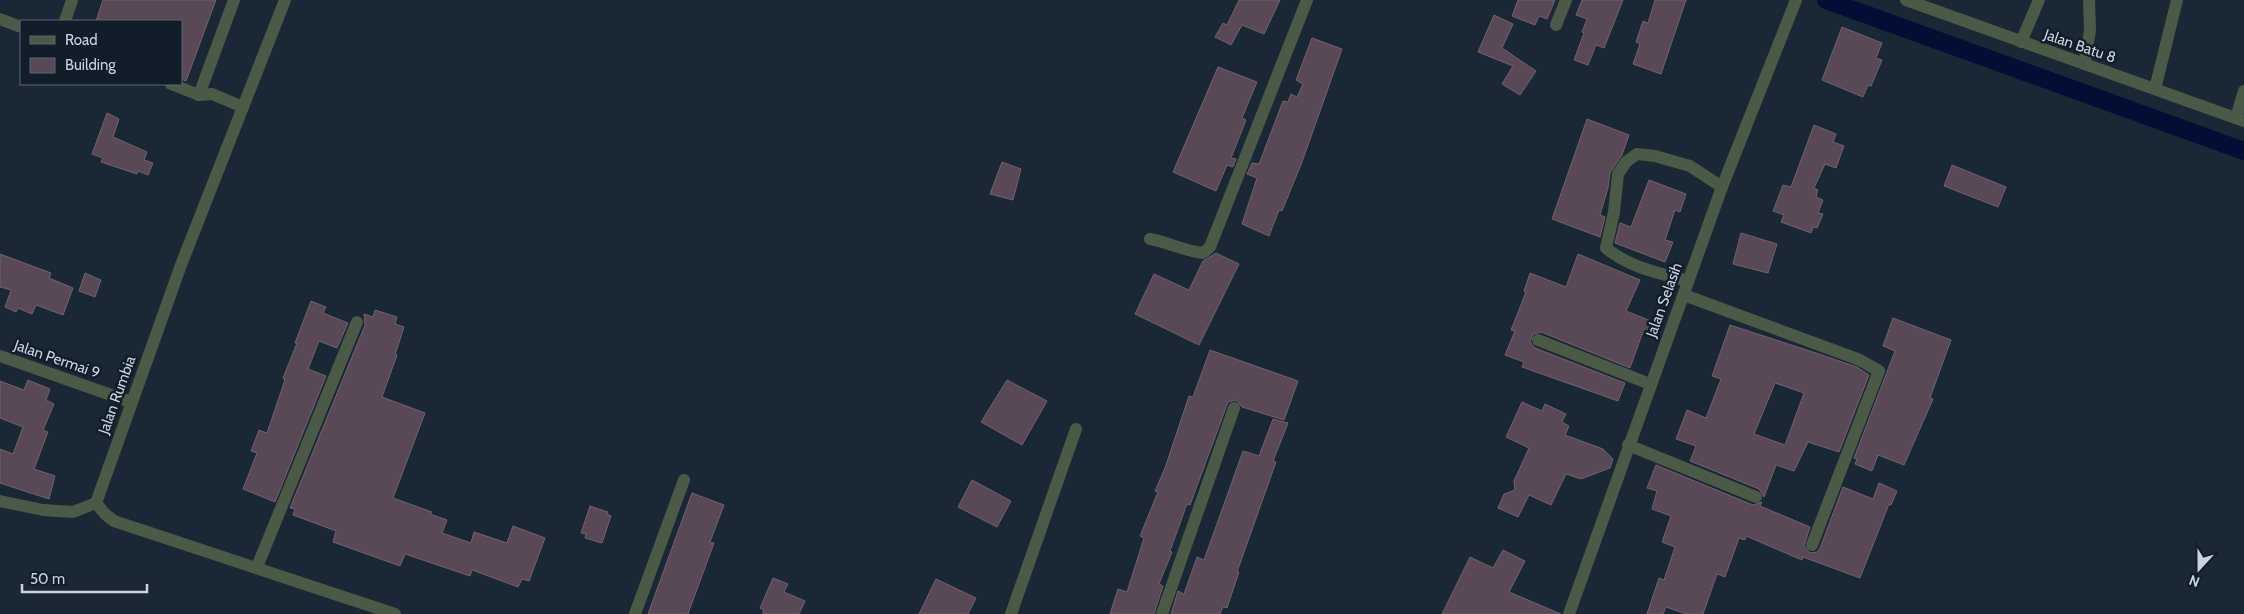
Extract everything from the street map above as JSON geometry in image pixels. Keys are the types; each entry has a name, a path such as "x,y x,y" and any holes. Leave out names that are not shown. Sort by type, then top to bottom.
{"street":[{"path":"65,20 72,0"},
{"path":"200,94 234,0"},
{"name":"Jalan Rumbia","path":"96,503 131,402 243,107 286,0"},
{"path":"1150,239 1167,242 1190,252 1203,253 1210,247 1307,0"},
{"path":"1556,25 1566,0"},
{"name":"Jalan Batu 8","path":"1906,0 2240,120"},
{"path":"2021,42 2038,0"},
{"path":"2084,64 2090,31 2089,0"},
{"path":"2155,89 2168,42 2176,0"},
{"name":"Jalan Selasih","path":"1569,614 1722,187 1794,4"},
{"path":"0,19 20,27"},
{"path":"174,85 200,94 212,94 243,107"},
{"path":"2240,120 2244,91"},
{"path":"1688,281 1636,267 1618,258 1606,248 1614,212 1618,174 1626,162 1637,154 1655,156 1690,166 1722,187"},
{"path":"1684,295 1860,360 1879,371 1812,546"},
{"path":"257,568 357,322"},
{"path":"1538,340 1650,384"},
{"name":"Jalan Permai 9","path":"0,356 131,402"},
{"path":"1162,614 1234,408"},
{"path":"1011,614 1076,428"},
{"path":"1628,445 1756,496"},
{"path":"635,614 684,480"},
{"path":"0,501 43,510 73,512 96,503 114,521 394,614"}],"building":[{"path":"103,0 216,0 186,81 182,79 182,20 96,20"},
{"path":"1239,0 1280,0 1264,34 1242,25 1231,45 1215,37 1223,23 1227,25"},
{"path":"1518,0 1555,0 1547,19 1539,16 1535,25 1512,16"},
{"path":"1582,0 1623,0 1604,48 1596,45 1588,65 1574,60 1587,19 1576,15"},
{"path":"1655,0 1686,0 1661,74 1633,64 1640,44 1636,42 1643,21 1648,23"},
{"path":"1494,15 1513,24 1502,48 1536,71 1520,95 1502,84 1513,66 1478,52"},
{"path":"1842,27 1882,43 1876,58 1882,60 1871,86 1868,85 1863,97 1822,80"},
{"path":"1312,38 1342,49 1302,162 1282,211 1279,210 1269,236 1242,224 1257,178 1247,174 1252,163 1259,164 1283,101 1288,102 1291,94 1297,97 1303,84 1296,80"},
{"path":"1218,67 1257,82 1242,118 1246,120 1231,158 1236,159 1233,167 1227,165 1216,191 1173,172"},
{"path":"107,113 119,119 113,137 147,152 144,160 153,163 148,175 138,171 137,174 101,162 103,158 92,154"},
{"path":"1587,119 1629,135 1622,155 1610,173 1608,188 1600,215 1605,217 1600,237 1552,219"},
{"path":"1814,125 1836,134 1833,142 1844,146 1836,168 1825,164 1814,188 1818,190 1816,197 1823,200 1818,213 1823,214 1817,228 1813,227 1811,233 1781,222 1784,215 1773,211 1783,185 1791,187"},
{"path":"1002,162 1021,169 1013,200 990,194"},
{"path":"1952,165 2006,187 1998,207 1944,186"},
{"path":"1649,180 1686,194 1680,212 1675,210 1665,240 1673,242 1665,262 1615,243 1620,223 1631,227"},
{"path":"1741,233 1777,244 1768,273 1733,264"},
{"path":"1216,253 1239,264 1199,345 1135,314 1154,274 1189,290 1203,261"},
{"path":"0,254 51,273 49,278 73,288 63,315 36,305 32,314 18,308 16,312 5,307 11,290 0,287"},
{"path":"1578,254 1640,280 1626,311 1656,323 1652,337 1642,334 1630,368 1541,332 1533,334 1530,342 1535,348 1625,383 1618,401 1522,367 1524,362 1505,355 1515,331 1511,330 1526,292 1524,291 1530,273 1566,287"},
{"path":"85,273 101,280 95,297 79,291"},
{"path":"311,301 326,307 323,313 348,323 337,348 319,341 308,369 326,376 275,502 243,489 257,453 251,451 259,430 267,433 285,380 283,378"},
{"path":"375,310 397,317 395,324 404,327 395,355 397,355 382,397 425,413 393,498 432,512 430,514 447,520 442,533 471,543 474,532 507,543 513,526 545,538 529,581 522,579 518,587 472,570 470,576 405,554 400,566 333,542 336,531 293,515 295,509 290,508 365,325 364,314 373,317"},
{"path":"1893,318 1951,340 1930,398 1933,399 1904,465 1878,455 1872,471 1855,464 1857,459 1854,458 1895,351 1883,346"},
{"path":"1730,325 1857,367 1869,375 1839,452 1808,442 1794,471 1776,465 1764,497 1759,489 1690,461 1696,446 1676,439 1687,410 1706,418 1721,379 1712,376","holes":["1775,383 1804,393 1785,445 1754,434"]},
{"path":"1210,350 1298,381 1284,420 1242,407 1236,400 1228,402 1190,505 1187,504 1170,551 1172,552 1159,584 1163,586 1154,614 1110,614 1118,589 1127,592 1144,538 1140,536 1158,492 1155,491 1165,468 1189,396 1193,397"},
{"path":"28,380 50,389 46,400 54,404 43,430 48,432 34,469 55,476 49,499 0,483 0,449 13,454 23,427 0,418 0,381 24,390"},
{"path":"1007,380 1047,401 1022,445 981,422"},
{"path":"1522,402 1542,411 1545,404 1566,414 1562,422 1569,426 1565,435 1603,449 1613,459 1610,468 1581,479 1566,474 1551,505 1529,495 1518,517 1498,508 1504,494 1515,490 1514,481 1529,448 1506,437"},
{"path":"1273,419 1288,423 1273,461 1276,462 1237,572 1239,572 1227,608 1223,607 1220,614 1171,614 1178,591 1184,594 1197,557 1204,560 1243,451 1259,456"},
{"path":"1656,465 1753,505 1762,502 1760,506 1810,527 1804,546 1810,553 1817,552 1820,548 1843,487 1873,499 1879,483 1897,491 1891,505 1889,504 1860,578 1803,557 1802,560 1746,536 1745,540 1739,538 1725,577 1717,574 1703,614 1686,614 1666,607 1663,614 1647,614 1659,578 1664,580 1675,547 1662,542 1671,516 1652,509 1657,491 1647,488"},
{"path":"972,480 1011,501 997,527 958,507"},
{"path":"692,493 724,505 710,542 714,543 688,614 648,614"},
{"path":"590,506 608,512 607,514 611,516 602,543 585,538 586,534 581,533"},
{"path":"1503,550 1525,561 1509,592 1561,614 1442,614 1470,557 1493,568"},
{"path":"773,578 788,584 784,592 805,601 799,614 763,614 764,610 760,608"},
{"path":"936,579 976,598 968,614 919,614"}],"waterway":[{"path":"1826,0 2244,151"}]}
